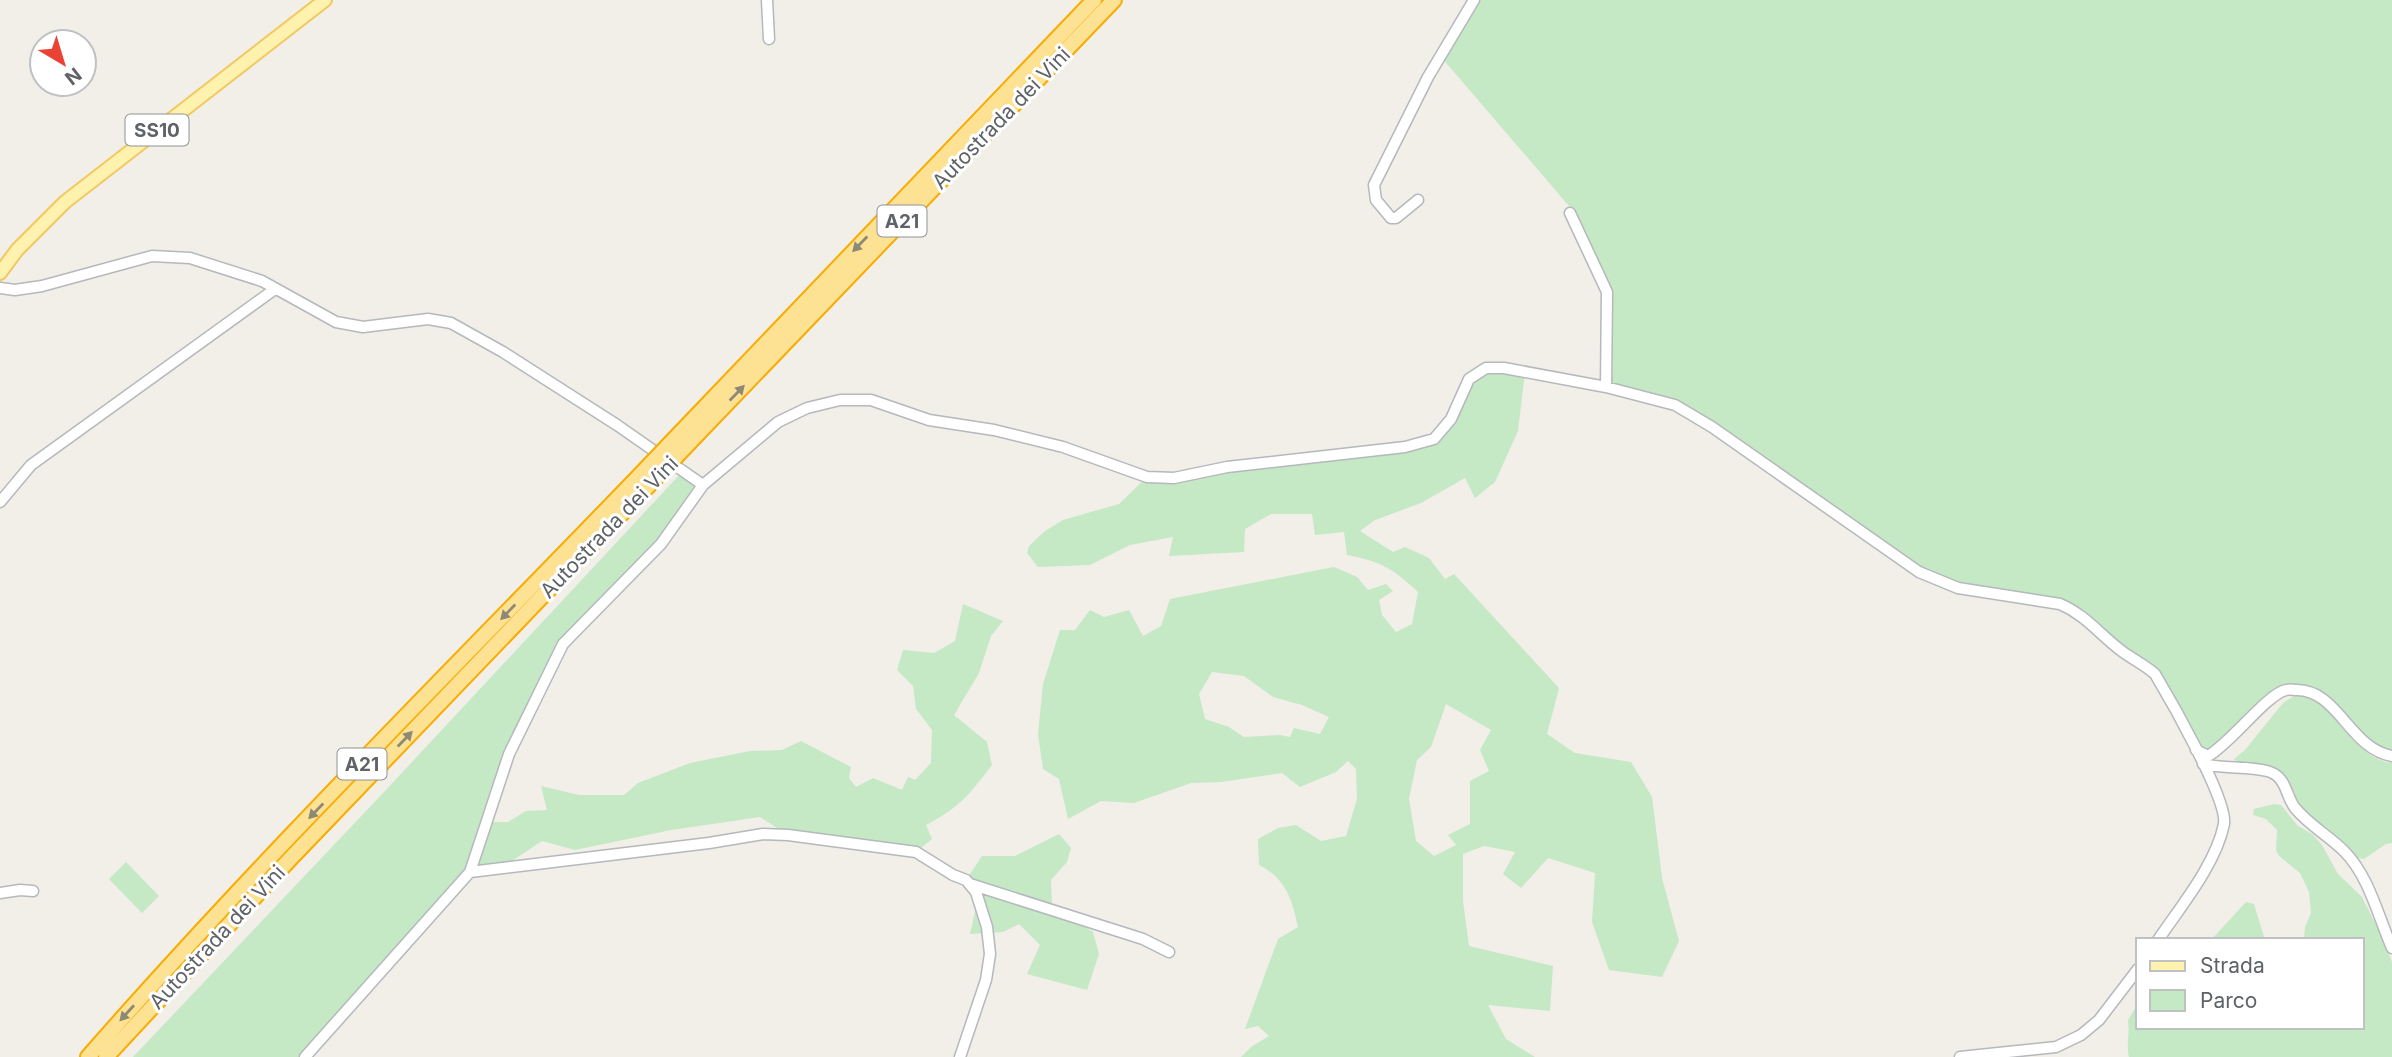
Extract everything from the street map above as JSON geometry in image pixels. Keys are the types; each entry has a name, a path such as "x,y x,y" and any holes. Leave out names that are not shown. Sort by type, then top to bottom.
{"highway":[{"name":"Autostrada dei Vini","path":"686,437 1094,0"},
{"name":"Autostrada dei Vini","path":"88,1057 250,880 1114,0"},
{"name":"Autostrada dei Vini","path":"107,1057 645,479"}],"main road":[{"name":"SS10","path":"0,273 17,250 65,202 326,0"}],"street":[{"path":"767,0 769,39"},
{"path":"1418,200 1396,218 1391,218 1376,200 1374,185 1428,77 1474,0"},
{"path":"1570,213 1608,292 1606,387"},
{"path":"0,288 15,290 42,286 152,256 190,258 262,281 336,323 363,327 428,319 452,323 503,352 617,425 703,485"},
{"path":"0,502 31,465 275,289"},
{"path":"305,1057 470,872 509,754 563,643 661,544 703,485 778,422 807,408 840,400 870,400 929,420 994,430 1063,447 1147,477 1174,478 1227,467 1405,447 1434,439 1451,419 1469,379 1486,368 1504,368 1606,387 1675,405 1919,572 1958,588 2060,604 2076,610 2122,652 2141,662 2155,674 2218,795 2224,821 2219,840 2201,877 2159,938"},
{"path":"2196,750 2208,756 2221,749 2272,697 2286,690 2304,690 2319,696 2334,708 2365,745 2381,754 2392,755"},
{"path":"2203,764 2228,769 2269,771 2284,783 2290,801 2297,810 2345,852 2355,865 2392,948"},
{"path":"470,872 695,845 763,834 788,835 916,852 970,883 1143,939 1169,952"},
{"path":"960,1057 986,980 990,954 983,912 970,883"},
{"path":"0,893 33,891"},
{"path":"1960,1057 2056,1047 2081,1035 2098,1020 2136,972"}],"green space":[{"path":"1477,0 2392,0 2392,756 2381,754 2319,697 2286,690 2208,756 2196,750 2155,674 2076,610 1958,588 1919,572 1675,405 1606,387 1607,292 1569,206 1442,58"},
{"path":"1486,368 1525,372 1518,431 1495,482 1475,498 1465,478 1421,503 1375,520 1360,531 1393,552 1405,547 1429,558 1445,579 1454,574 1559,688 1547,734 1575,753 1631,762 1652,797 1662,878 1679,941 1662,977 1609,970 1592,922 1595,873 1548,858 1521,888 1503,874 1515,852 1484,846 1463,854 1463,901 1469,946 1553,966 1550,1011 1488,1005 1506,1039 1535,1057 1241,1057 1269,1036 1258,1026 1245,1029 1278,939 1298,927 1293,907 1282,883 1259,865 1258,839 1278,828 1296,825 1321,841 1346,836 1357,799 1356,769 1348,761 1336,772 1300,787 1282,773 1221,782 1191,783 1134,803 1101,801 1068,819 1059,779 1043,769 1038,734 1043,684 1060,630 1075,630 1090,610 1104,617 1129,610 1143,636 1161,626 1170,599 1334,567 1357,577 1368,590 1386,584 1393,591 1379,600 1382,615 1396,632 1412,624 1418,592 1386,567 1347,555 1344,532 1315,535 1312,514 1271,514 1245,529 1244,552 1169,556 1173,537 1130,545 1090,565 1038,567 1027,553 1029,546 1045,531 1063,520 1119,504 1147,477 1434,439 1469,379","holes":["1212,672 1244,676 1273,697 1302,705 1329,717 1320,734 1294,728 1290,737 1244,737 1229,727 1205,719 1199,694","1446,704 1491,730 1480,750 1489,771 1470,781 1470,824 1448,835 1456,845 1434,856 1416,841 1409,799 1417,760 1431,747"]},
{"path":"683,471 703,485 661,544 563,644 509,754 487,822 508,822 526,811 547,810 541,786 579,795 624,795 638,783 690,763 750,751 782,750 801,741 851,767 849,778 856,787 873,778 902,790 908,777 915,780 931,763 932,730 916,709 913,686 897,670 903,650 934,653 955,641 963,604 1003,621 991,636 979,673 954,715 987,742 992,765 963,800 926,825 932,839 916,852 788,835 760,817 671,830 575,850 542,841 501,868 470,872 305,1057 133,1057 385,791"},
{"path":"2294,696 2310,698 2323,705 2365,750 2377,759 2392,763 2392,843 2386,844 2364,859 2357,858 2302,809 2281,773 2266,765 2237,762 2234,759 2245,750 2283,703"},
{"path":"2281,805 2297,825 2313,835 2322,845 2338,874 2362,897 2392,962 2392,1057 2129,1057 2128,1020 2136,1006 2136,1029 2364,1029 2364,938 2304,938 2311,913 2309,892 2300,873 2279,856 2276,850 2277,830 2266,819 2253,815 2254,809"},
{"path":"1059,834 1071,848 1067,862 1051,880 1052,907 1093,932 1099,954 1087,990 1027,974 1040,945 1019,924 1003,932 970,934 979,894 966,880 982,856 1015,856"},
{"path":"126,862 159,896 142,913 109,879"},
{"path":"2246,902 2254,904 2264,938 2213,938"}]}
